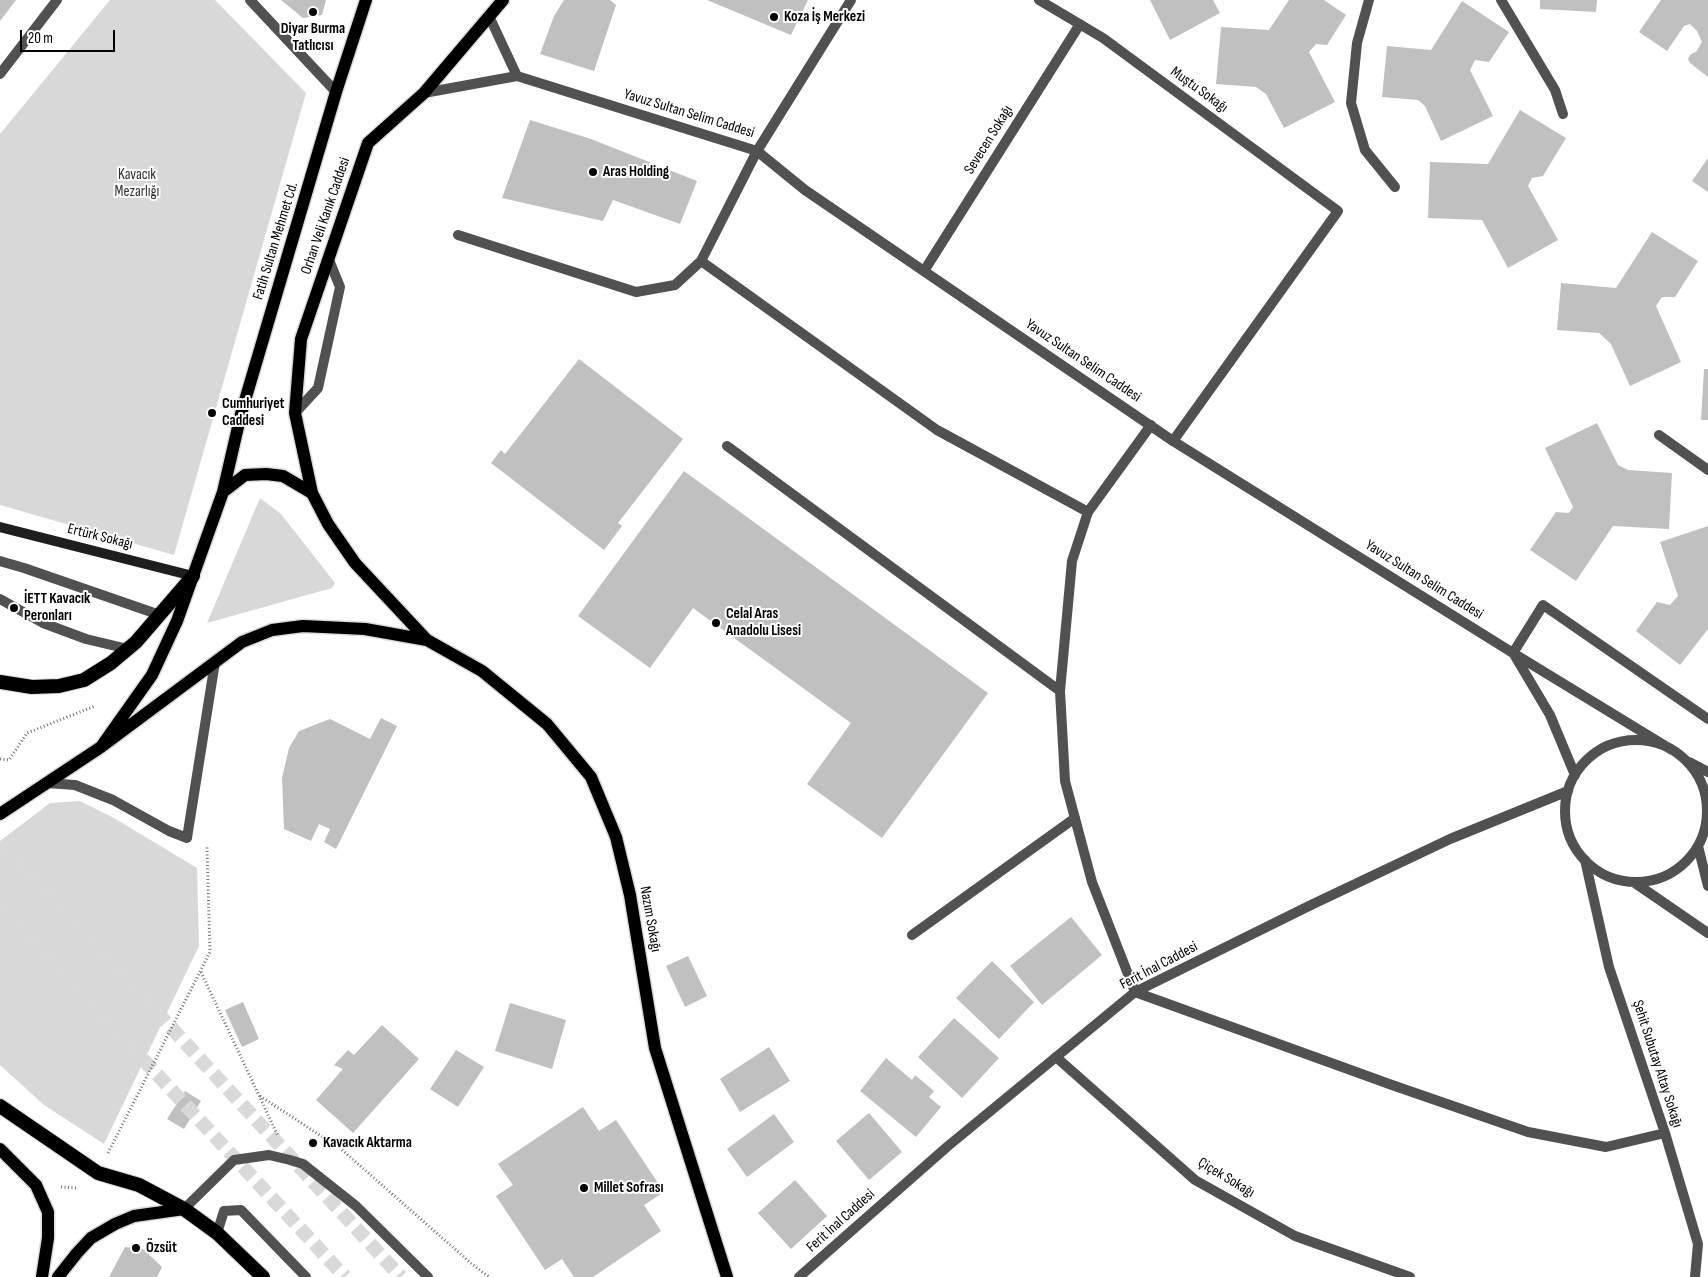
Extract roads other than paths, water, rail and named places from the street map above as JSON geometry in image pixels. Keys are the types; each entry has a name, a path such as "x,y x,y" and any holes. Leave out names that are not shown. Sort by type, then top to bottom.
{"highway":[{"path":"0,682 32,687 59,686 84,680 111,663 136,642 194,576"},
{"path":"0,1106 98,1173 139,1185 184,1209 217,1233 263,1277"}],"main road":[{"name":"Fatih Sultan Mehmet Cd.","path":"101,747 152,675 177,621 194,576 223,492 241,414 336,92 366,0"},
{"name":"Orhan Veli Kanık Caddesi","path":"427,640 355,563 328,524 312,493 295,412 302,339 368,143 424,93 503,0"},
{"path":"223,492 246,475 266,474 283,476 312,493"},
{"name":"Ertürk Sokağı","path":"0,527 194,576"},
{"path":"0,814 101,747 242,642 272,630 303,626 366,629 427,640"},
{"name":"Nazım Sokağı","path":"427,640 482,671 547,724 591,778 616,837 630,895 656,1048 727,1277"},
{"path":"0,1149 36,1185 48,1212 48,1238 42,1277"},
{"path":"58,1277 91,1238 115,1224 134,1216 184,1209"}],"street":[{"path":"0,74 58,0"},
{"path":"250,0 336,92"},
{"path":"458,236 636,292 675,285 701,261 757,151 851,0"},
{"name":"Muştu Sokağı","path":"1039,0 1103,38 1338,210 1173,441"},
{"path":"1369,0 1357,43 1351,104 1365,150 1395,187"},
{"path":"1501,0 1555,90 1563,114"},
{"path":"424,93 517,76 489,16"},
{"name":"Sevecen Sokağı","path":"924,271 1080,24"},
{"name":"Yavuz Sultan Selim Caddesi","path":"517,76 757,151 805,190 1173,441 1513,654 1672,750"},
{"path":"295,412 318,388 340,287 329,260"},
{"path":"701,261 938,430 1088,512"},
{"path":"1150,425 1088,512 1072,561 1060,691 1065,781 1092,882 1135,992 1528,1132 1606,1147 1665,1133"},
{"path":"1659,435 1708,470"},
{"path":"727,446 1060,691"},
{"path":"0,561 160,615"},
{"path":"0,599 43,623 86,639 128,649"},
{"path":"1575,775 1550,715 1513,654 1543,605 1708,719"},
{"path":"47,783 75,784 113,800 169,831 187,838 215,662"},
{"path":"1687,761 1698,776 1705,794 1708,812 1706,830 1689,859 1678,869 1660,878 1635,883 1624,882 1605,875 1585,860 1576,849 1568,832 1565,811 1568,791 1575,775 1598,751 1625,741 1649,741 1672,750 1687,761 1708,772"},
{"name":"Ferit İnal Caddesi","path":"801,1277 948,1146 1135,992 1450,839 1568,791"},
{"path":"912,935 1075,818"},
{"path":"1698,846 1708,886"},
{"name":"Şehit Subutay Altay Sokağı","path":"1585,860 1609,967 1665,1133 1698,1244 1695,1277"},
{"path":"1635,883 1708,933"},
{"name":"Çiçek Sokağı","path":"1056,1057 1195,1180 1295,1236 1410,1277"},
{"path":"184,1209 234,1160 269,1155 290,1160 303,1164 356,1206 428,1277"},
{"path":"217,1233 224,1211 241,1210 306,1277"}],"tunnel":[{"path":"0,842 401,1277"},
{"path":"0,905 345,1277"}],"place":[{"name":"Diyar Burma Tatlıcısı","path":"313,12"},
{"name":"Koza İş Merkezi","path":"774,17"},
{"name":"Aras Holding","path":"593,172"},
{"name":"Cumhuriyet Caddesi","path":"212,413"},
{"name":"İETT Kavacık Peronları","path":"14,608"},
{"name":"Celal Aras Anadolu Lisesi","path":"716,623"},
{"name":"Kavacık Aktarma","path":"313,1143"},
{"name":"Millet Sofrası","path":"584,1188"},
{"name":"Özsüt","path":"136,1248"}],"park label":[{"name":"Kavacık Mezarlığı","path":"137,184"}]}
